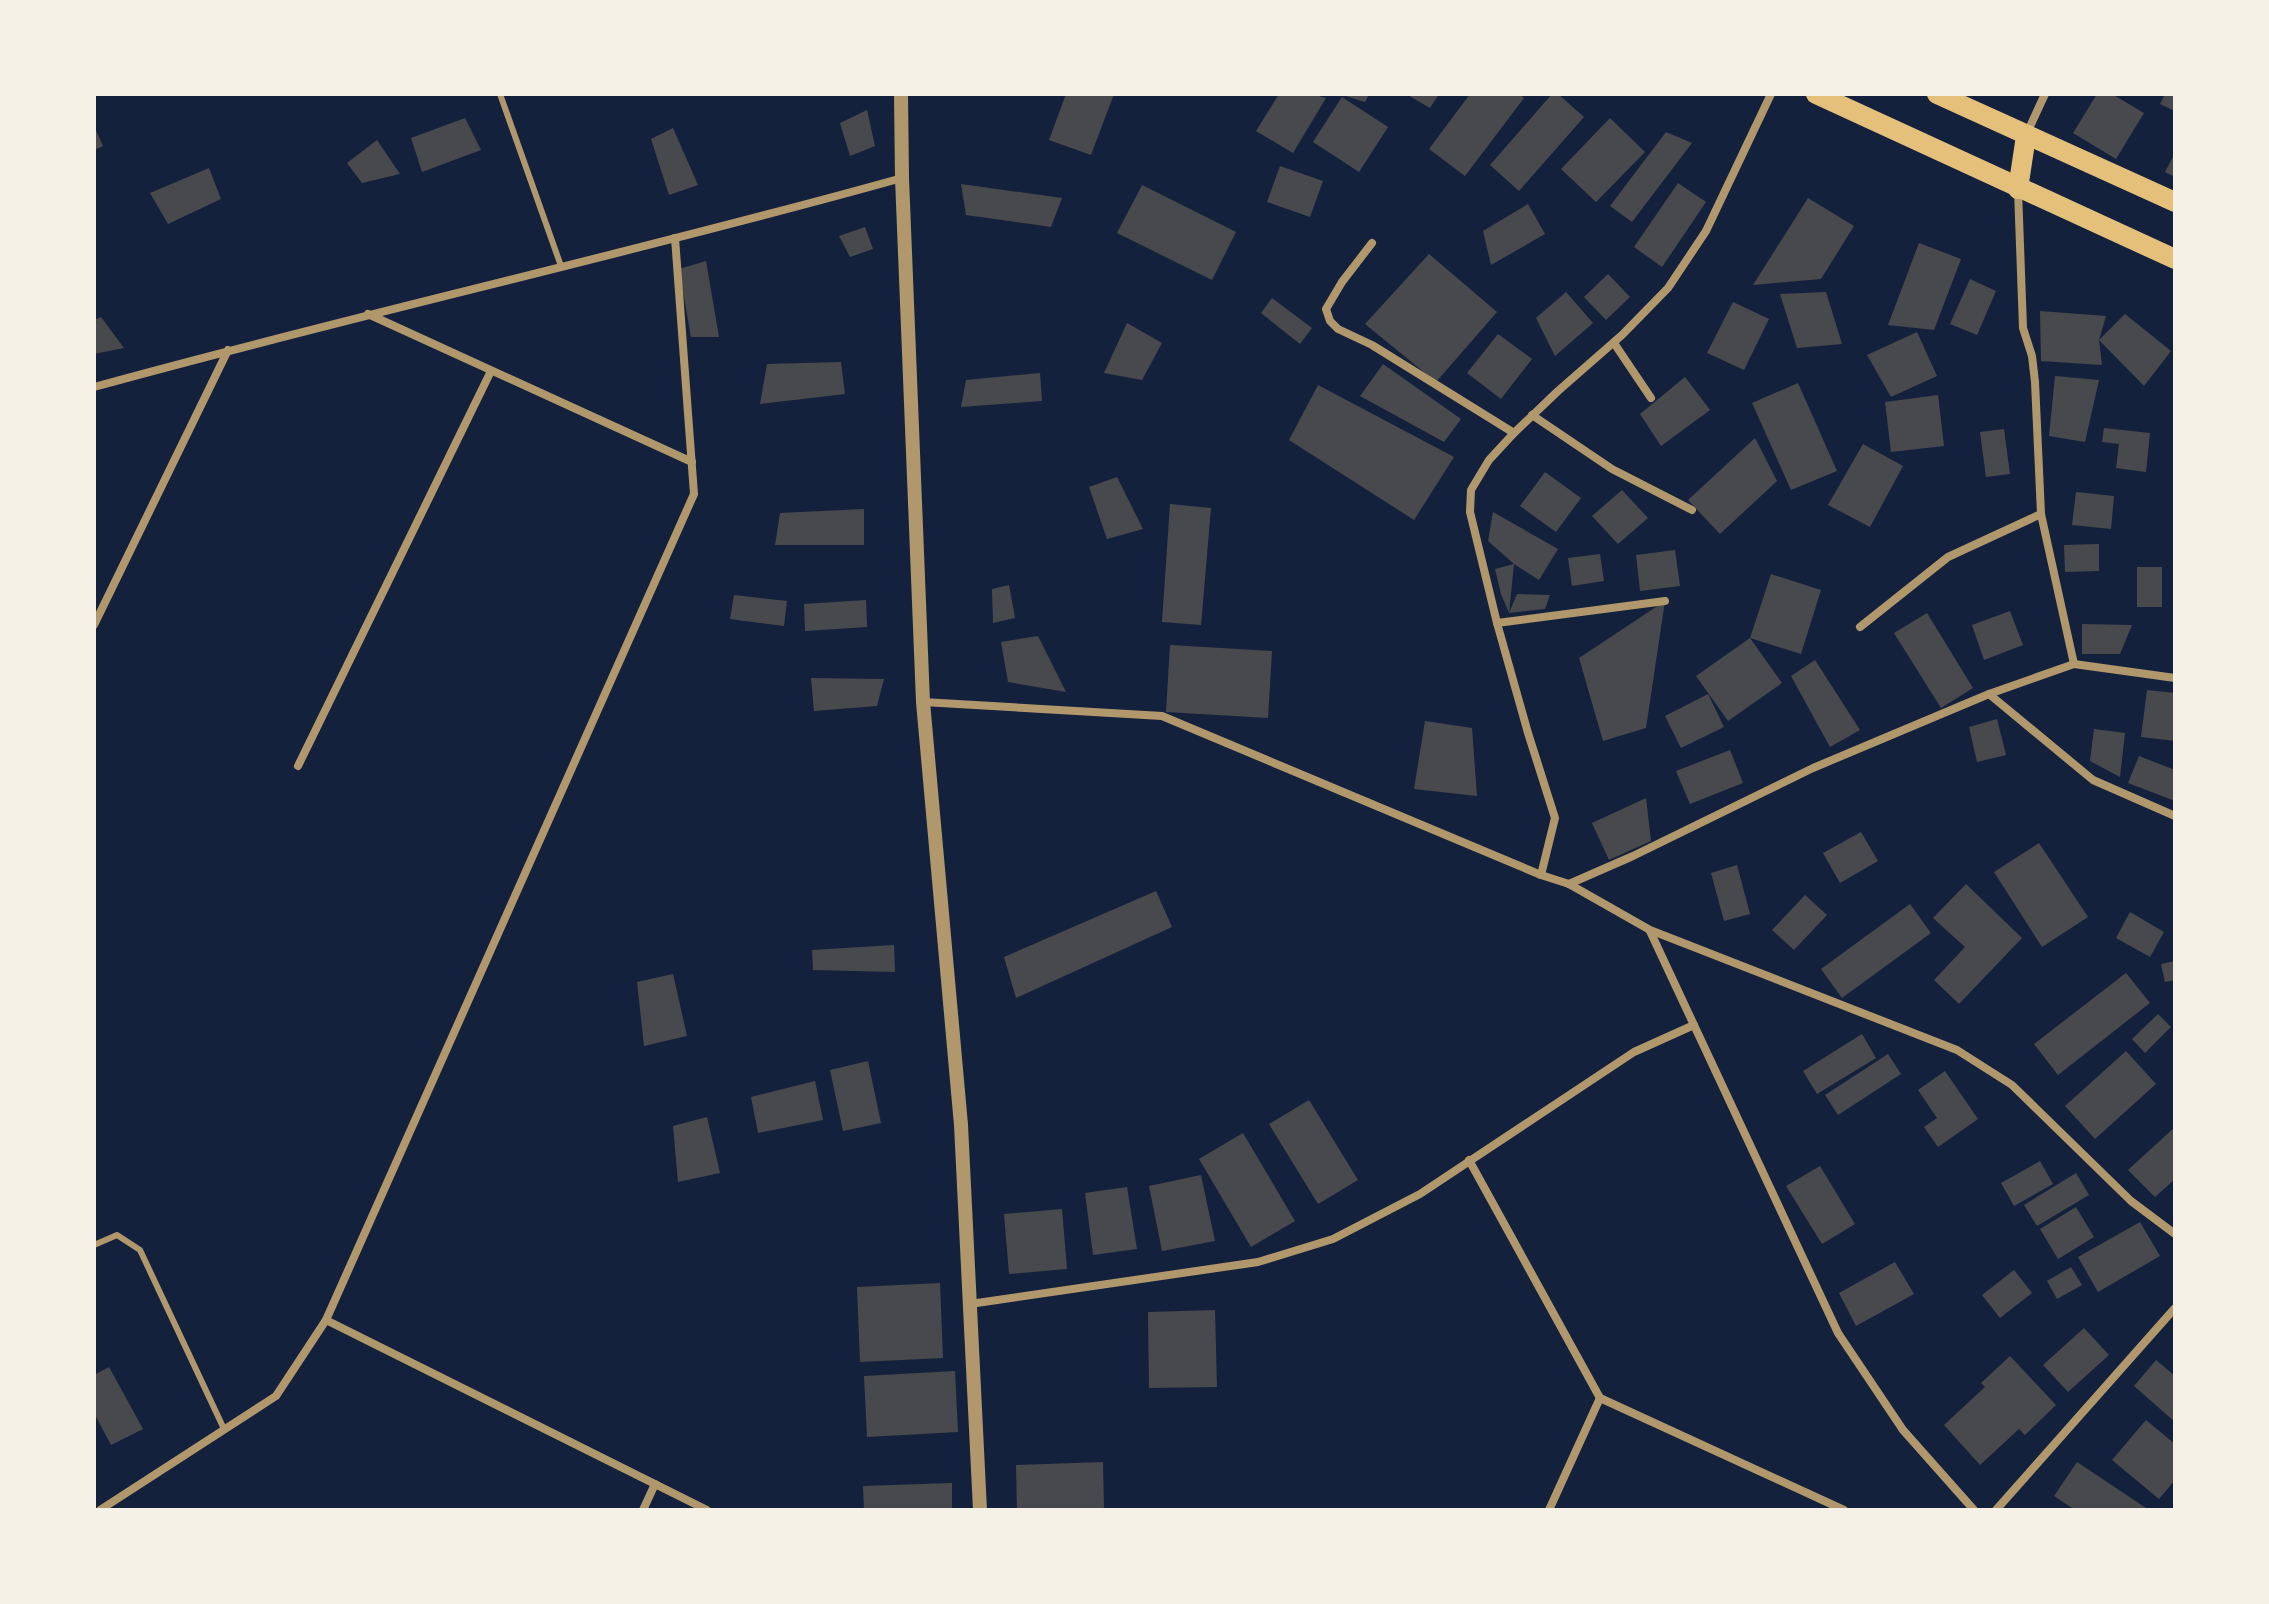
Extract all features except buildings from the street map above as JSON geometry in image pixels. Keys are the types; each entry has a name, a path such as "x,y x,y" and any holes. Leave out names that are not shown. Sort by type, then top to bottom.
{"main road":[{"path":"1816,94 2175,259"},
{"path":"1937,94 2175,202"},
{"path":"2018,189 2026,136"}],"street":[{"path":"901,94 923,702 961,1125 980,1510"},
{"path":"1541,875 1555,818 1497,623 1470,512 1471,490 1489,460 1514,433 1614,343 1668,288 1706,231 1771,94"},
{"path":"2026,136 2045,94"},
{"path":"94,387 902,178"},
{"path":"2018,189 2023,328 2032,356 2035,382 2041,514 2074,664"},
{"path":"100,1510 276,1396 326,1320 694,494 675,238"},
{"path":"1372,243 1326,309 1330,321 1338,329 1372,345 1514,433"},
{"path":"367,314 692,462"},
{"path":"1614,343 1651,398"},
{"path":"94,625 228,350"},
{"path":"298,766 491,371"},
{"path":"1532,415 1612,469 1692,510"},
{"path":"1860,627 1948,557 2041,514"},
{"path":"1497,623 1665,601"},
{"path":"1569,884 1813,768 1989,694 2074,664 2175,678"},
{"path":"1989,694 2093,780 2175,816"},
{"path":"923,702 1162,716 1569,884 1650,930 1957,1050 2012,1085 2131,1201 2175,1234"},
{"path":"1650,930 1838,1333 1903,1430 1974,1510"},
{"path":"970,1304 1258,1262 1333,1239 1420,1194 1634,1052 1694,1025"},
{"path":"1469,1160 1600,1398 1844,1510"},
{"path":"1996,1510 2175,1308"},
{"path":"326,1320 707,1510"},
{"path":"1549,1510 1600,1398"},
{"path":"643,1510 655,1484"}],"lane":[{"path":"500,94 561,266"},
{"path":"94,1245 117,1235 140,1250 224,1429"}]}
